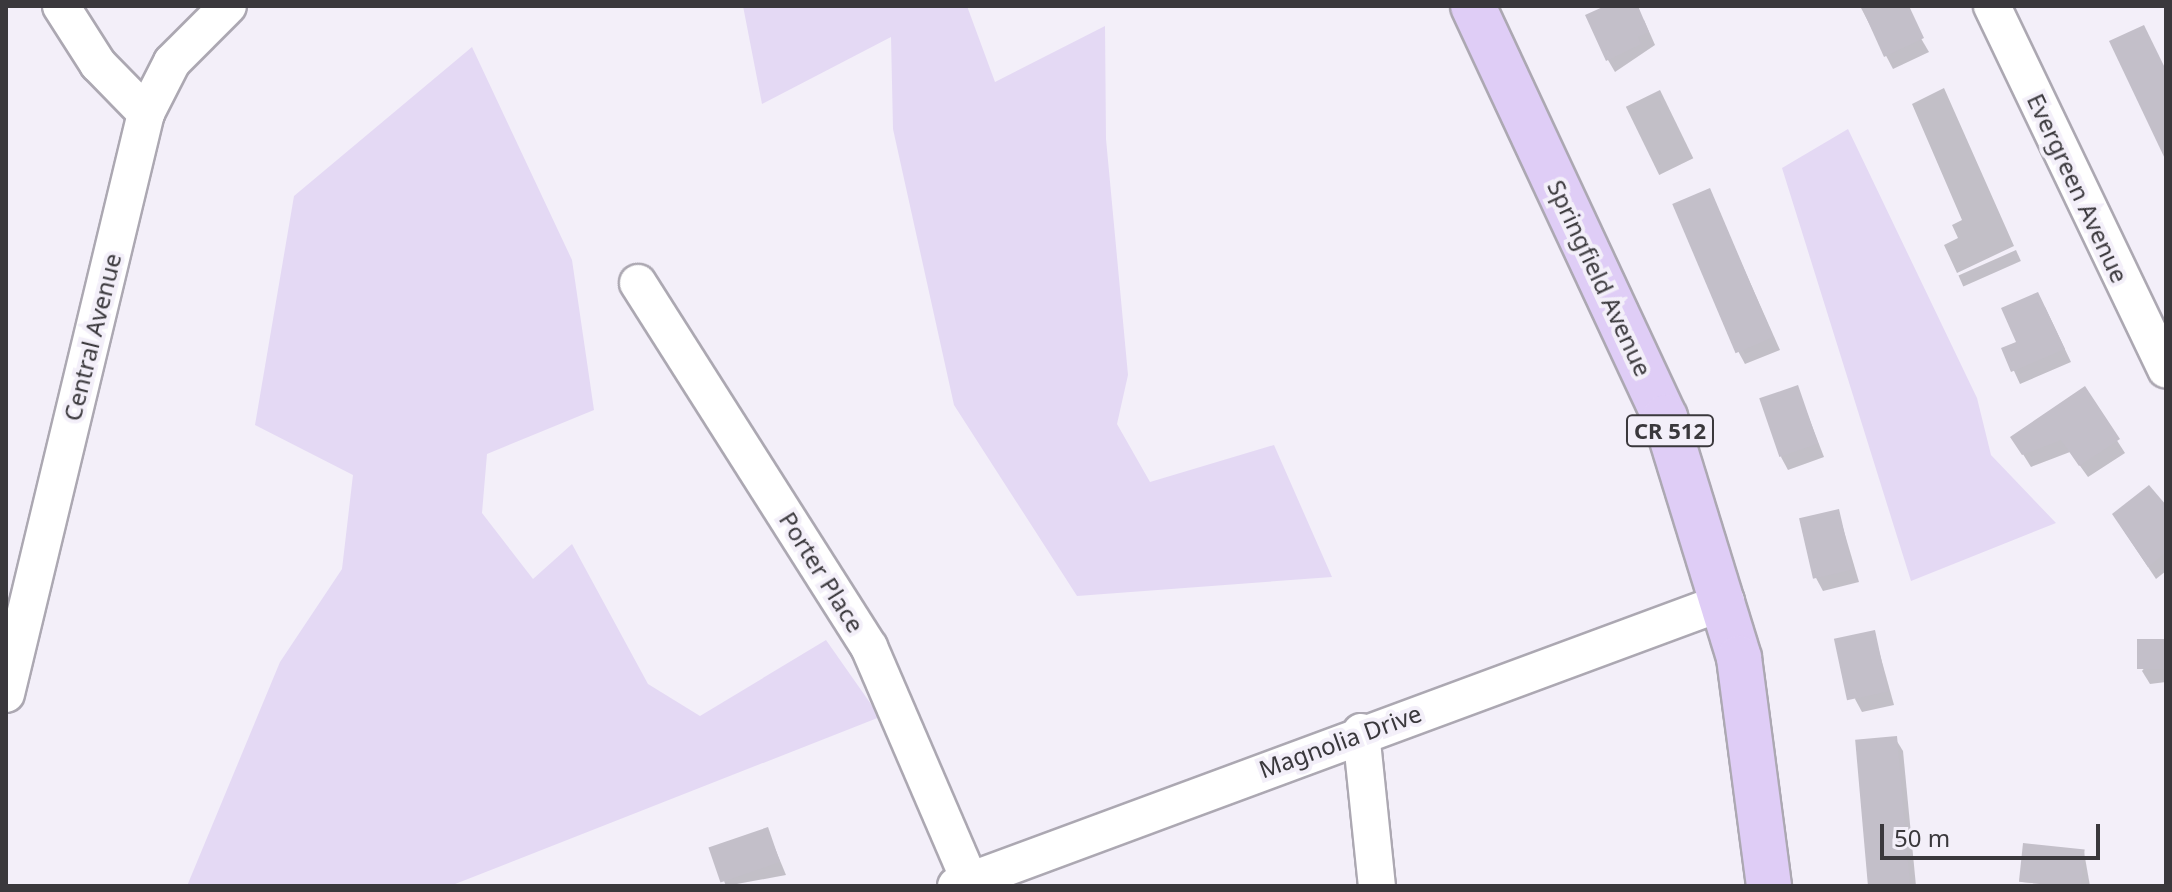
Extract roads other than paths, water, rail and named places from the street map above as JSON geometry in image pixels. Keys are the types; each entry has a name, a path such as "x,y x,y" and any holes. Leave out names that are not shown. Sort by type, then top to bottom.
{"main road":[{"name":"Springfield Avenue","path":"1473,6 1665,417 1726,601 1769,886"}],"street":[{"path":"61,6 98,64 146,113"},
{"name":"Central Avenue","path":"6,694 146,113 172,62 228,6"},
{"name":"Evergreen Avenue","path":"1992,6 2166,369"},
{"name":"Porter Place","path":"638,283 869,647 963,883"},
{"name":"Magnolia Drive","path":"963,883 1361,732 1726,601"},
{"path":"1361,732 1377,886"}]}
